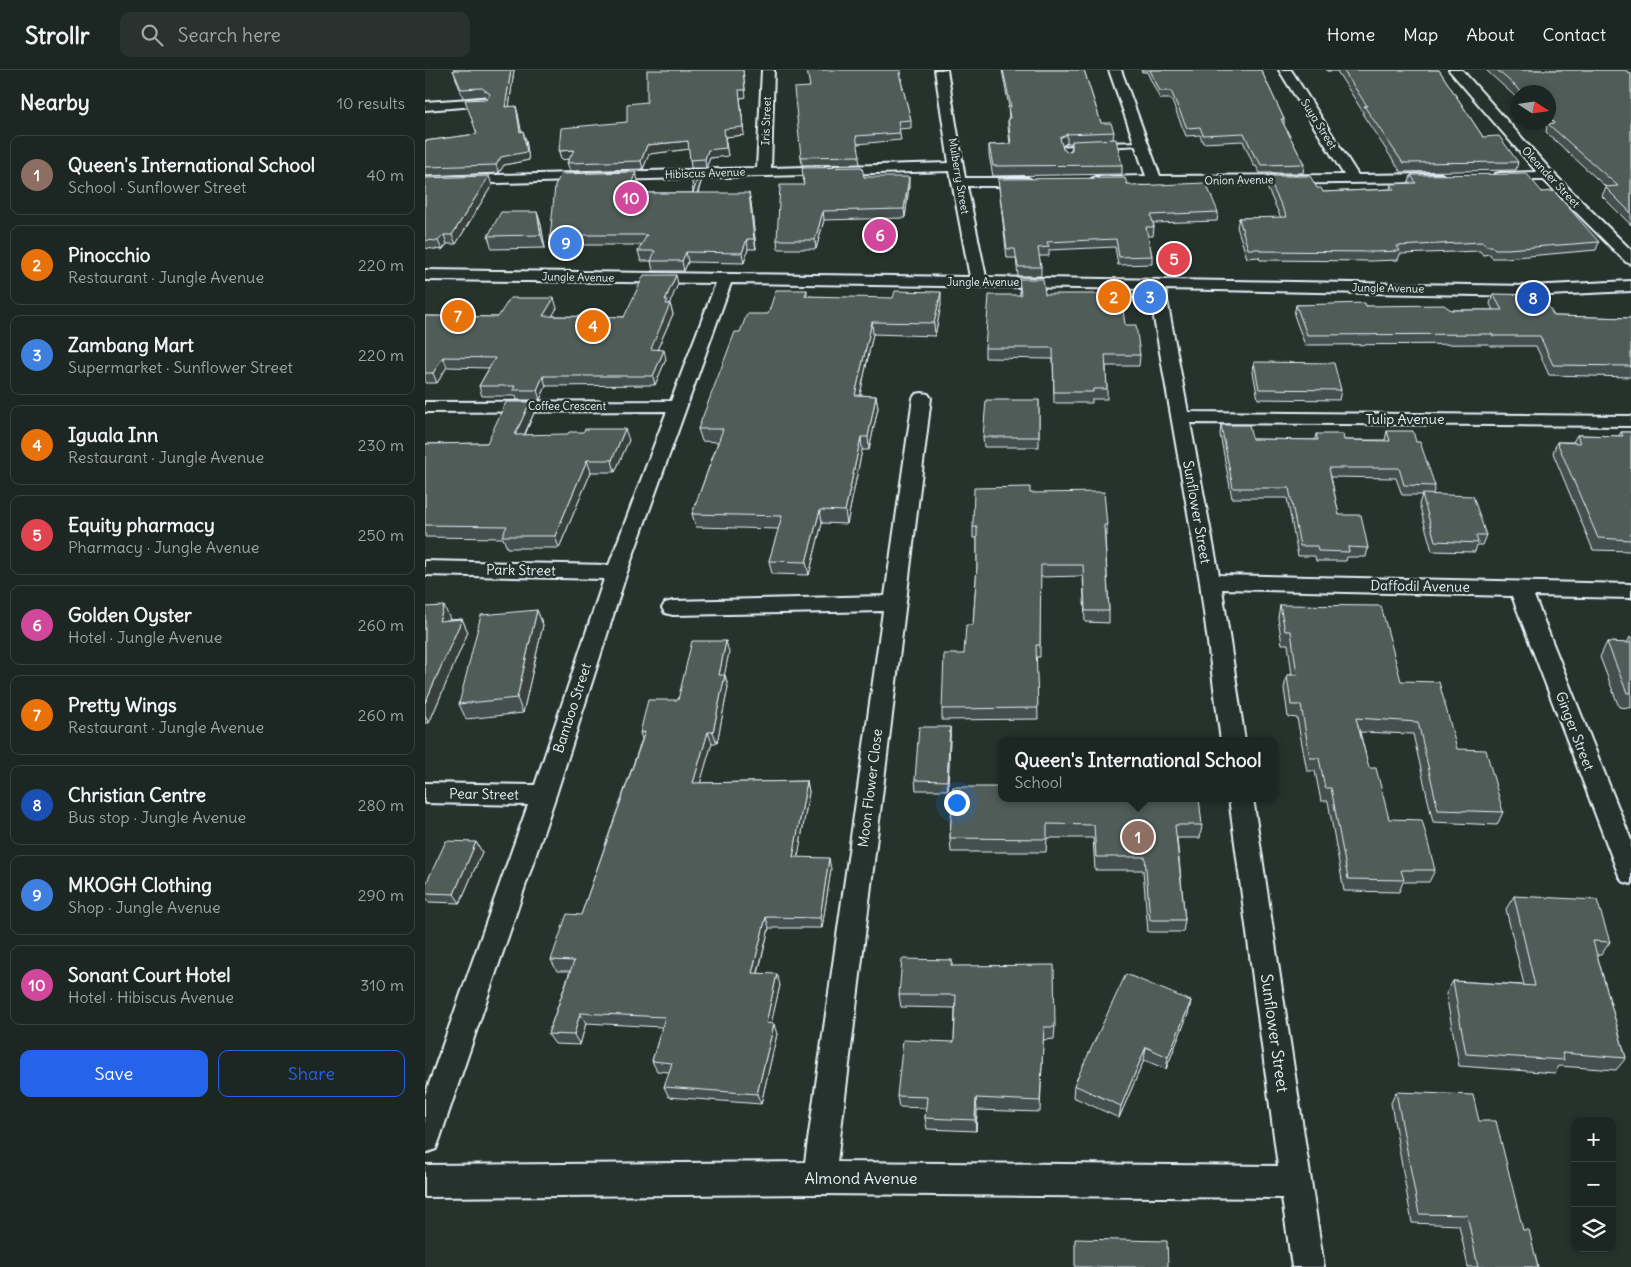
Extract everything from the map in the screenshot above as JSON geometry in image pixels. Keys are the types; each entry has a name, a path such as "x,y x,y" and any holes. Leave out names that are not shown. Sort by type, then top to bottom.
{"street":[{"name":"Iris Street","path":"764,171 768,70"},
{"name":"Mulberry Street","path":"941,70 956,167 979,282"},
{"path":"1115,70 1155,180"},
{"name":"Suya Street","path":"1285,70 1354,179"},
{"name":"Oleander Street","path":"1455,70 1548,176 1631,259"},
{"path":"425,106 485,102"},
{"name":"Hibiscus Avenue","path":"425,181 956,167"},
{"path":"1490,177 1548,176"},
{"name":"Onion Avenue","path":"1077,181 1451,178"},
{"path":"959,182 1037,182"},
{"name":"Jungle Avenue","path":"425,276 1528,290 1631,286"},
{"name":"Bamboo Street","path":"425,1138 544,795 617,572 725,279"},
{"name":"Sunflower Street","path":"1156,284 1210,582 1232,737"},
{"name":"Moon Flower Close","path":"819,1178 922,398"},
{"name":"Coffee Crescent","path":"425,407 678,406"},
{"name":"Tulip Avenue","path":"1179,417 1631,421"},
{"name":"Park Street","path":"425,568 617,572"},
{"name":"Daffodil Avenue","path":"1210,582 1631,590"},
{"name":"Ginger Street","path":"1520,588 1631,873"},
{"path":"673,608 895,603"},
{"name":"Pear Street","path":"425,794 544,795"},
{"name":"Sunflower Street","path":"1242,802 1308,1267"},
{"name":"Almond Avenue","path":"425,1181 819,1178 1296,1182"}],"lane":[{"path":"1068,158 1065,148 1069,147 1141,144"}],"building":[{"path":"453,70 511,70 505,107 516,106 520,132 523,131 527,152 501,157 496,165 425,167 425,141 477,134 465,100 487,99 490,94 482,88 461,89"},
{"path":"647,70 743,70 745,90 739,90 743,127 724,129 726,148 708,150 705,159 690,160 688,141 647,145 641,161 567,163 574,150 559,151 561,128 627,122 627,104 647,102"},
{"path":"807,70 901,70 901,73 899,73 911,120 898,121 900,133 856,136 860,156 801,157 794,88 810,87"},
{"path":"1003,70 1084,70 1101,123 1111,123 1114,132 1067,134 1060,138 1063,149 1067,152 1072,150 1072,141 1116,139 1122,165 993,166 989,145 1011,144 1008,107 1011,107"},
{"path":"1150,70 1261,70 1284,119 1281,119 1304,164 1261,165 1257,157 1255,157 1244,133 1203,135 1200,127 1187,128 1171,91 1160,91"},
{"path":"1343,70 1439,70 1483,137 1499,136 1518,162 1403,163 1364,106 1367,106"},
{"path":"1497,70 1625,70 1631,74 1631,213 1605,187 1618,186 1555,130 1556,85 1514,85"},
{"path":"862,167 864,177 909,177 904,209 823,211 815,240 777,240 780,185 804,185 802,168"},
{"path":"691,171 700,171 693,193"},
{"path":"636,172 627,193 749,193 754,239 747,239 742,253 686,252 682,261 651,261 655,251 638,251 647,235 573,235 571,238 550,238 555,186 561,174"},
{"path":"1527,174 1542,192 1554,191 1599,242 1508,249 1495,249 1492,246 1486,246 1483,242 1397,246 1400,251 1261,251 1260,249 1248,249 1239,218 1287,217 1267,176 1310,176 1317,188 1321,188 1323,192 1394,189 1391,184 1416,183 1411,175"},
{"path":"489,176 452,235 444,235 438,241 425,240 425,178"},
{"path":"1125,178 1127,184 1132,186 1206,183 1218,212 1151,215 1154,227 1146,227 1152,256 1119,257 1116,239 1047,242 1049,247 1038,248 1041,267 1018,267 1015,249 1007,249 998,179"},
{"path":"501,212 537,212 541,235 488,236"},
{"path":"644,275 676,275 665,300 668,300 666,304 670,304 651,349 664,350 653,376 543,376 537,390 513,390 515,386 479,386 495,358 443,357 433,373 425,373 425,316 498,317 510,298 554,298 543,316 624,317"},
{"path":"1019,279 1043,279 1045,294 1121,294 1125,325 1136,325 1140,355 1105,355 1107,389 1093,389 1093,392 1054,392 1053,348 985,348 989,295 1021,295"},
{"path":"776,290 807,290 805,296 893,298 895,291 941,292 934,323 872,322 855,395 876,396 868,437 861,437 845,511 820,510 806,562 769,561 782,516 692,514 723,429 698,429 735,332 740,332 747,314 768,314"},
{"path":"1493,294 1542,295 1554,316 1631,318 1631,366 1553,365 1540,336 1493,336 1492,334 1307,335 1296,305 1365,303 1366,306 1444,305 1451,310 1502,310"},
{"path":"1254,362 1334,363 1341,390 1259,389"},
{"path":"986,400 1039,400 1039,437 983,437"},
{"path":"506,402 530,402 515,435 568,434 569,432 583,432 585,429 625,429 612,460 587,460 555,536 502,536 507,526 425,525 425,444 487,443"},
{"path":"1221,425 1249,425 1252,439 1318,440 1316,434 1343,434 1344,440 1390,441 1387,431 1413,431 1416,442 1420,442 1435,486 1404,485 1399,468 1329,468 1339,515 1361,515 1368,548 1348,547 1349,552 1318,551 1317,546 1300,546 1289,488 1233,488"},
{"path":"1621,432 1631,432 1631,540 1598,538 1557,442 1580,443 1577,435 1623,436"},
{"path":"1030,487 1030,493 1104,492 1107,525 1104,525 1109,611 1085,611 1083,565 1041,565 1040,645 1036,645 1038,708 942,709 944,654 964,654 966,625 973,625 977,566 977,527 973,527 974,488"},
{"path":"1422,494 1473,496 1486,535 1476,535 1478,543 1435,541"},
{"path":"1280,605 1381,606 1401,681 1439,682 1457,749 1486,750 1503,812 1438,810 1418,722 1356,718 1369,768 1376,768 1389,819 1422,820 1435,870 1401,870 1404,880 1348,879 1331,788 1325,788 1319,758 1310,758 1301,705 1291,705 1287,675 1297,675 1291,631 1285,631"},
{"path":"444,606 439,621 462,619 425,703 425,607"},
{"path":"537,610 517,698 459,704 481,615"},
{"path":"692,641 726,641 719,675 725,675 713,732 708,732 693,783 807,781 793,857 829,858 820,918 766,917 752,973 777,974 766,1023 774,1024 757,1094 664,1087 672,1063 652,1061 665,1017 580,1013 574,1035 548,1034 574,961 551,960 567,914 581,915 645,732 640,733 648,700 678,700"},
{"path":"1607,642 1631,643 1631,693 1627,693"},
{"path":"919,727 950,727 947,781 915,780"},
{"path":"953,787 998,787 998,802 1199,802 1202,825 1175,825 1185,920 1150,920 1145,857 1096,857 1094,825 1047,824 1047,839 950,838"},
{"path":"446,841 476,842 454,894 425,893 425,886"},
{"path":"1514,896 1597,900 1610,942 1593,941 1626,1058 1562,1053 1564,1060 1466,1054 1453,981 1535,986"},
{"path":"902,959 952,960 951,966 1054,965 1055,1027 1044,1027 1040,1101 976,1098 975,1120 925,1118 927,1097 897,1096 903,1040 954,1042 956,995 899,995"},
{"path":"1126,974 1191,1001 1168,1057 1146,1047 1121,1106 1074,1085"},
{"path":"1396,1092 1473,1095 1479,1121 1496,1121 1523,1230 1529,1230 1538,1267 1478,1267 1467,1215 1419,1214"},
{"path":"1075,1239 1167,1241 1168,1267 1075,1267"}],"place":[{"name":"Sonant Court Hotel","path":"631,198"},
{"name":"Golden Oyster","path":"880,235"},
{"name":"MKOGH Clothing","path":"566,243"},
{"name":"Equity pharmacy","path":"1174,259"},
{"name":"Pinocchio","path":"1114,297"},
{"name":"Zambang Mart","path":"1150,297"},
{"name":"Christian Centre","path":"1533,298"},
{"name":"Pretty Wings","path":"458,316"},
{"name":"Iguala Inn","path":"593,326"},
{"name":"Queen's International School","path":"1138,837"}]}
